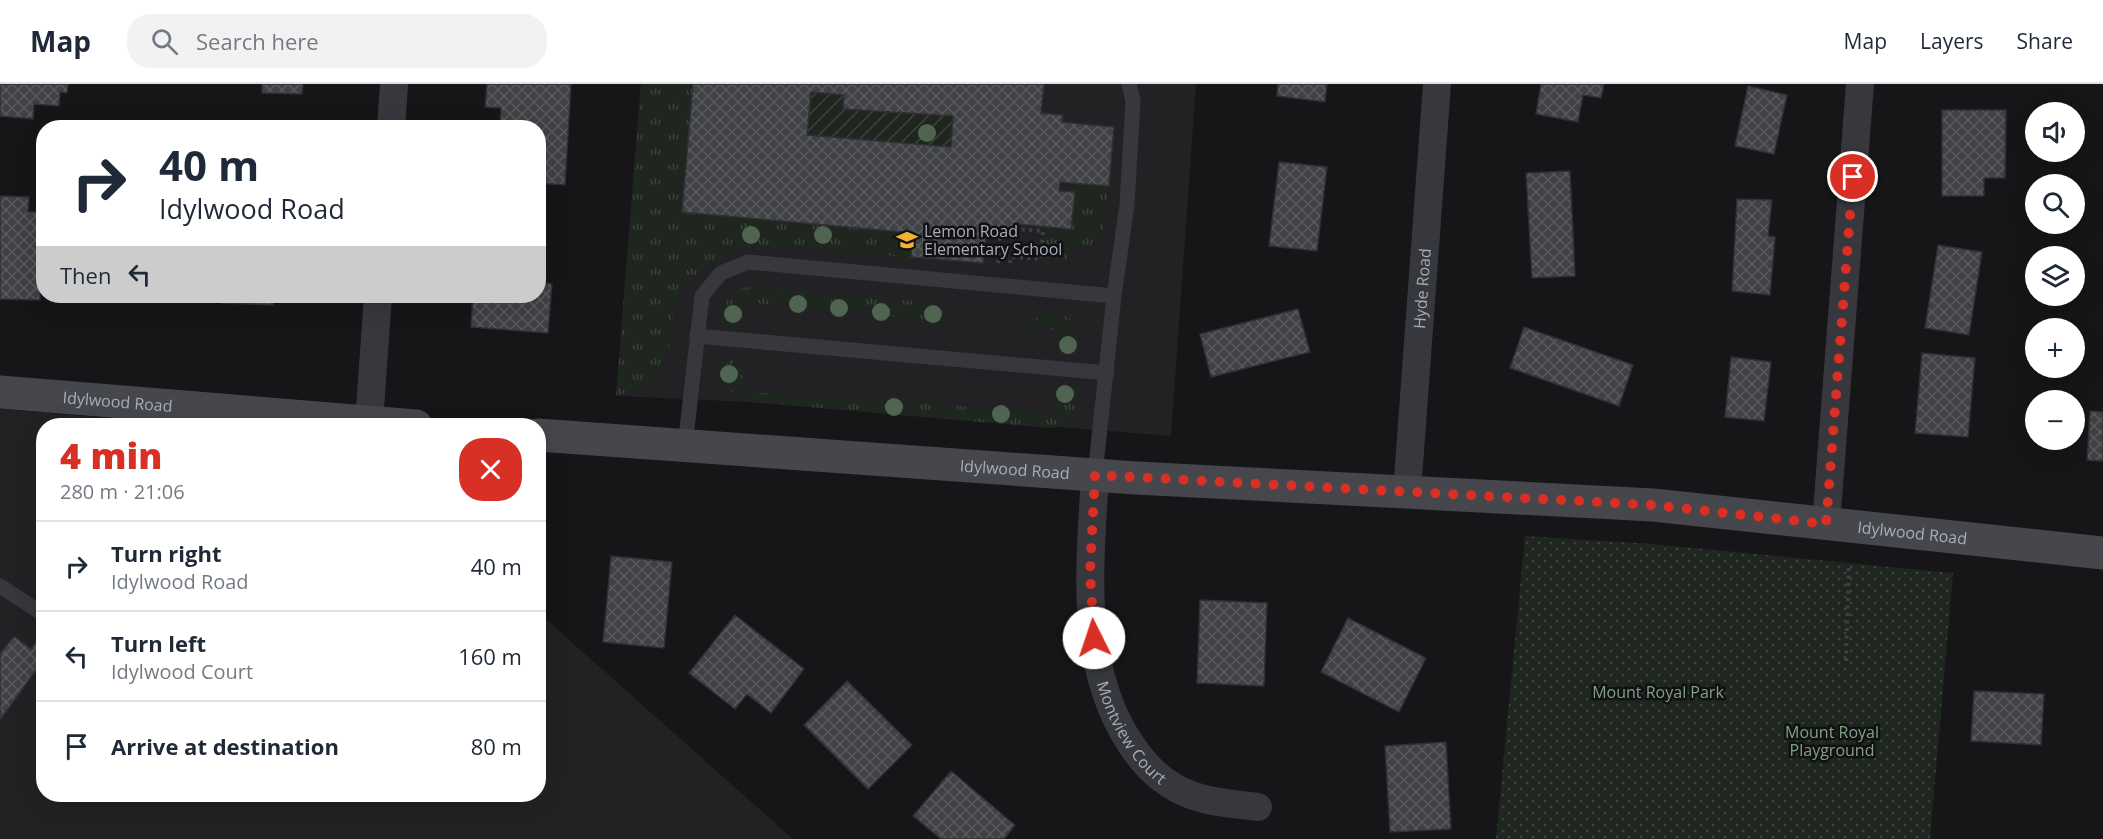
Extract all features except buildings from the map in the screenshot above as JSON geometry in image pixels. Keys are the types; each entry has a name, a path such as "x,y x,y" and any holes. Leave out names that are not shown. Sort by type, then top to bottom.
{"main road":[{"name":"Idylwood Road","path":"0,392 320,418"},
{"name":"Idylwood Road","path":"546,436 1095,475 1653,505 2103,554"}],"street":[{"path":"392,120 394,84"},
{"name":"Hyde Road","path":"1407,492 1437,84"},
{"path":"1826,524 1860,84"},
{"path":"369,418 378,303"},
{"name":"Montview Court","path":"1095,475 1090,572 1095,657 1106,696 1122,732 1141,759 1161,779 1190,795 1217,802 1258,807"}],"lane":[{"path":"1095,475 1114,296 1127,205 1133,101 1129,84"},
{"path":"685,446 702,296 721,273 748,262 1114,296"},
{"path":"697,336 1107,373"},
{"path":"0,586 36,609"}],"path":[{"path":"1010,264 1011,257 1041,260 1043,231 1016,229"},
{"path":"998,266 1000,238"},
{"path":"1846,661 1850,564"}],"shaded area":[{"name":"Lemon Road Elementary School","path":"641,84 1196,84 1171,436 750,402 616,396"},
{"path":"0,409 110,418 36,418 36,802 546,802 546,619 793,839 0,839"}],"green space":[{"path":"641,84 693,84 682,212 913,233 910,264 904,259 888,255 760,246 726,254 709,264 681,290 675,305 666,357 656,374 639,386 616,396"},
{"path":"811,92 844,95 843,109 953,116 951,147 807,135"},
{"path":"1070,183 1109,186 1103,230 1091,246 1084,248 1076,245 1068,250 1066,262 1043,264 1046,227 1071,229 1075,192 1069,191"},
{"path":"749,287 934,303 958,323 745,302 741,325 733,328 727,325 725,318 728,300 736,291"},
{"path":"1048,312 1065,316 1074,323 1078,334 1078,352 1060,354 1063,331 1020,327"},
{"path":"731,360 740,362 742,385 745,392 1054,412 1061,387 1070,388 1078,396 1072,415 1064,426 1050,428 750,402 729,390 721,379 722,367"},
{"name":"Mount Royal Park","path":"1525,536 1652,544 1953,573 1930,839 1496,839"}],"place":[{"name":"Lemon Road Elementary School","path":"907,240"}],"route":[{"path":"1094,638 1090,572 1095,475 1653,505 1826,524 1853,177"}],"park label":[{"name":"Mount Royal Playground","path":"1832,741"}]}
